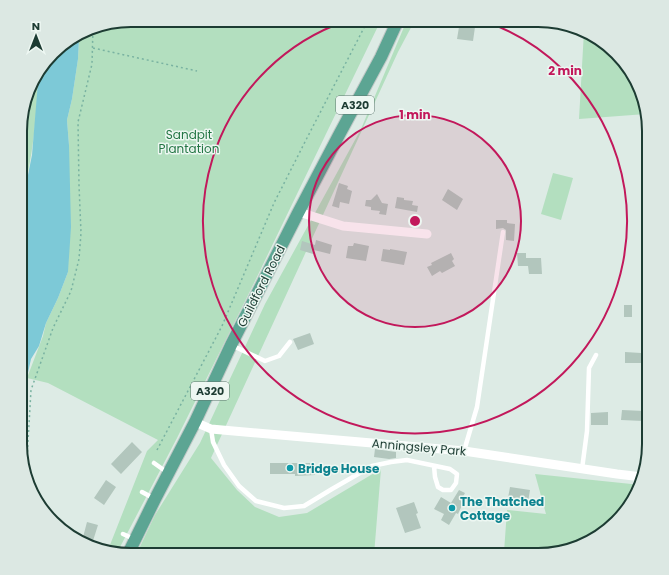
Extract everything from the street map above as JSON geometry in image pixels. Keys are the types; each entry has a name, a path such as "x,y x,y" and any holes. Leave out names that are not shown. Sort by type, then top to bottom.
{"main road":[{"name":"Guildford Road","path":"131,548 195,422 231,345 298,212 381,57 395,27"}],"street":[{"path":"298,212 343,226 427,234"},
{"name":"Anningsley Park","path":"195,422 211,429 464,451 636,476"}],"lane":[{"path":"464,451 477,407 503,232"},
{"path":"231,345 265,361 279,356 290,342"},
{"path":"582,469 587,431 589,368 596,355"},
{"path":"211,429 213,442 224,465 239,486 256,501 284,508 304,506 372,466 408,460 450,469 457,474 456,483 450,490 443,490 438,487 434,466"},
{"path":"154,463 168,473"},
{"path":"142,492 155,499"},
{"path":"123,534 135,540"}],"path":[{"name":"Guildford Road","path":"157,450 222,326 278,197 311,129 364,27"},
{"path":"27,453 31,390 53,328 71,291 79,258 81,233 78,122 92,64 93,34"},
{"path":"93,48 197,71"}],"green space":[{"name":"Sandpit Plantation","path":"378,27 255,281 177,438 120,547 110,545 147,451 158,440 48,383 27,378 43,336 46,323 68,272 69,145 67,120 78,59 79,41 91,35 118,28"},
{"path":"404,27 411,27 398,52 211,458 237,490 255,507 279,517 307,513 381,469 375,548 139,548 155,515 200,443 265,304 361,129"},
{"path":"584,38 607,53 616,62 631,85 640,114 579,119"},
{"path":"38,85 34,136 27,178 28,118 31,104"},
{"path":"553,173 573,178 561,220 541,214"},
{"path":"535,474 634,484 616,513 596,530 578,540 545,548 504,548 507,510 546,514"}],"water":[{"path":"79,41 78,59 72,99 67,120 71,227 68,272 46,323 39,346 31,359 27,377 27,180 32,155 38,86 53,62 62,53"}],"building":[{"path":"459,27 475,27 473,41 457,39"},
{"path":"339,183 348,186 347,189 352,191 349,204 340,202 339,208 332,206"},
{"path":"448,189 463,199 457,210 442,200"},
{"path":"377,194 382,203 388,204 386,215 379,214 380,211 371,210 371,207 365,206 366,200 371,200"},
{"path":"397,197 404,198 404,200 413,201 412,205 418,206 417,212 395,208"},
{"path":"496,220 507,220 507,223 515,224 514,241 506,240 506,230 503,228 496,229"},
{"path":"316,240 332,245 330,254 314,250 313,254 300,250 302,241 315,245"},
{"path":"354,243 369,246 366,261 346,258 348,246 353,246"},
{"path":"383,249 407,252 404,265 381,261"},
{"path":"451,253 454,259 452,261 455,266 442,273 440,271 432,276 427,267 432,265 431,263"},
{"path":"517,253 526,253 526,258 541,258 542,274 529,274 528,266 518,266"},
{"path":"624,305 632,305 632,317 624,317"},
{"path":"310,333 314,344 298,350 293,339"},
{"path":"625,352 641,353 641,363 625,363"},
{"path":"622,410 642,411 642,421 621,420"},
{"path":"608,412 608,425 591,425 591,413"},
{"path":"132,442 142,452 121,474 111,464"},
{"path":"375,449 396,452 396,458 389,459 374,457"},
{"name":"Bridge House","path":"270,463 315,463 315,475 295,476 295,474 270,474"},
{"path":"106,480 116,487 104,505 94,498"},
{"path":"510,487 530,490 528,502 508,498"},
{"name":"The Thatched Cottage","path":"459,490 465,493 461,500 464,501 458,514 456,513 449,525 441,520 444,514 434,509 441,497 451,503"},
{"path":"414,502 421,528 405,533 396,508"},
{"path":"87,522 98,525 93,540 83,536"}],"place":[{"name":"Bridge House","path":"290,468"},
{"name":"The Thatched Cottage","path":"452,508"}]}
